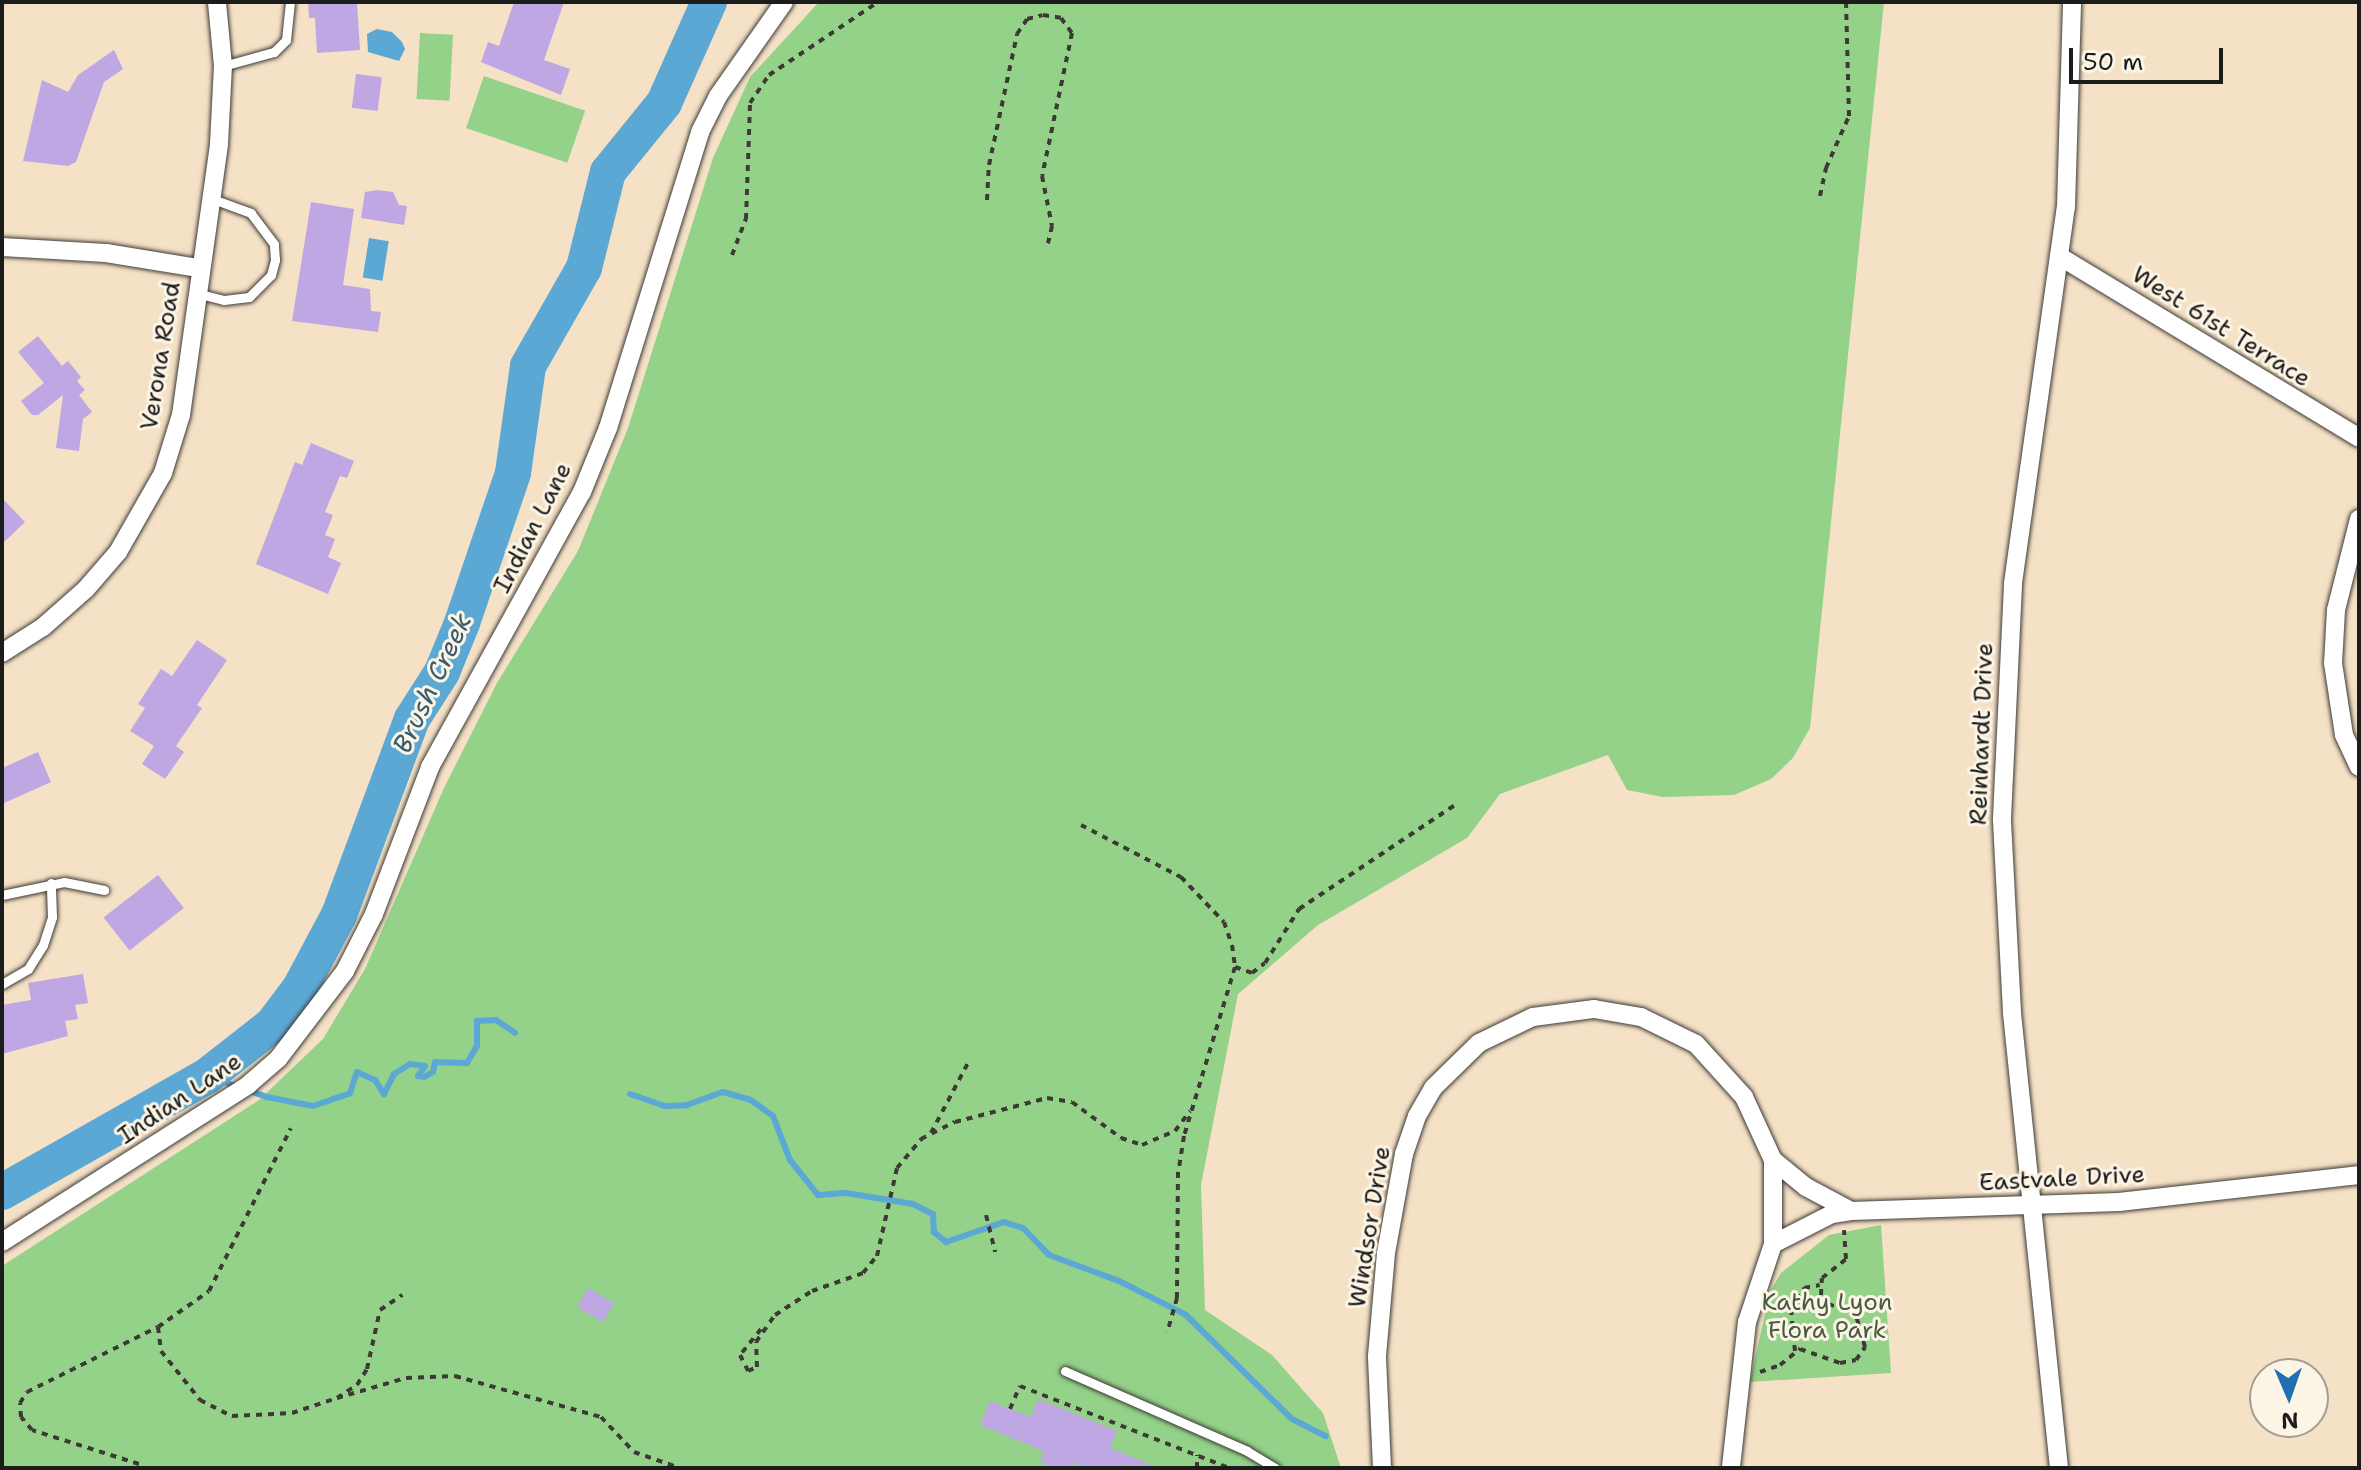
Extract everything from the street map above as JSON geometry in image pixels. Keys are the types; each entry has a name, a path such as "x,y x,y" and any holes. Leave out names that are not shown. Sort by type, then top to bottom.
{"street":[{"name":"Verona Road","path":"2,653 43,627 86,589 147,507 181,415 210,198 223,66 217,2"},
{"name":"Indian Lane","path":"2,1242 208,1114 278,1059 345,971 374,914 430,767 582,492 608,428 700,132 725,85 784,2"},
{"name":"Reinhardt Drive","path":"2059,1468 2012,1012 2002,818 2004,712 2024,492 2059,256 2071,127 2072,2"},
{"path":"2,247 106,253 199,268"},
{"name":"West 61st Terrace","path":"2059,256 2359,438"},
{"path":"2359,519 2336,610 2333,663 2337,707 2359,767"},
{"name":"Windsor Drive","path":"1382,1468 1379,1314 1404,1154 1433,1088 1479,1043 1533,1017 1568,1010 1618,1012 1670,1028 1723,1068 1744,1097 1773,1160 1773,1244 1747,1322 1731,1468"},
{"path":"1773,1160 1806,1187 1851,1211"},
{"name":"Eastvale Drive","path":"1773,1244 1832,1214 1851,1211 2119,1202 2359,1175"}],"lane":[{"path":"223,66 274,52 286,40 290,2"},
{"path":"196,293 224,300 249,297 271,275 275,260 274,244 251,213 210,198"},
{"path":"2,895 51,883 104,890"},
{"path":"2,984 28,969 43,945 52,917 51,883"},
{"path":"1065,1371 1275,1468"}],"path":[{"path":"732,255 746,219 750,103 769,75 878,2"},
{"path":"1820,196 1849,116 1846,2"},
{"path":"987,200 989,165 1017,34 1027,19 1043,15 1061,18 1072,33 1042,176 1052,226 1048,244"},
{"path":"1235,967 1252,973 1265,963 1299,909 1458,803"},
{"path":"1081,825 1181,877 1205,898 1224,922 1235,967 1190,1111 1178,1172 1177,1298 1167,1333"},
{"path":"761,1329 757,1367 748,1371 740,1355 761,1329 787,1305 863,1273 877,1256 897,1168 931,1134 969,1061"},
{"path":"931,1134 1007,1106 1047,1098 1072,1102 1121,1138 1142,1145 1175,1131 1190,1111"},
{"path":"139,1464 32,1430 21,1417 20,1403 27,1392 158,1327 209,1291 291,1128"},
{"path":"986,1215 995,1252"},
{"path":"1752,1373 1780,1365 1796,1352 1807,1349 1840,1363 1856,1360 1865,1347 1856,1315 1826,1303 1820,1285 1822,1278 1846,1259 1844,1230"},
{"path":"1796,1352 1791,1310 1804,1288 1820,1285"},
{"path":"337,1398 357,1385 367,1369 380,1310 402,1295"},
{"path":"158,1327 161,1351 174,1372 200,1400 232,1416 292,1413 406,1378 455,1376 601,1417 634,1452 677,1467"},
{"path":"1010,1409 1020,1386 1229,1468"},
{"path":"1197,1455 1197,1468"}],"green space":[{"path":"819,2 1884,2 1810,728 1793,758 1771,779 1734,795 1663,797 1627,790 1608,755 1500,794 1467,838 1318,925 1238,994 1201,1185 1205,1310 1272,1355 1323,1413 1341,1468 2,1468 2,1266 259,1100 323,1039 365,969 444,788 497,683 578,551 628,428 713,158 750,77"},
{"path":"420,33 453,35 450,101 417,99"},
{"path":"484,76 585,111 567,163 466,128"},
{"name":"Kathy Lyon Flora Park","path":"1881,1225 1891,1373 1750,1382 1770,1291 1781,1273 1829,1235"}],"water":[{"path":"377,29 392,32 402,42 405,49 399,61 368,52 367,34"},
{"path":"369,238 389,241 382,281 363,278"}],"building":[{"path":"308,2 357,2 360,50 317,53 315,18 309,18"},
{"path":"514,2 564,2 544,60 570,69 561,95 481,62 488,42 499,46"},
{"path":"114,50 123,69 104,82 76,162 68,166 23,161 42,80 68,92 78,75"},
{"path":"356,74 382,77 378,111 352,108"},
{"path":"365,192 393,192 399,205 407,206 404,225 361,218"},
{"path":"311,202 354,209 343,285 370,289 371,311 381,312 378,332 292,321"},
{"path":"38,336 62,366 68,361 81,377 77,381 85,390 79,395 92,412 83,419 79,451 56,448 63,395 38,415 32,415 21,401 44,383 18,352"},
{"path":"311,443 354,461 347,478 340,476 325,512 333,515 325,535 335,539 328,557 341,563 328,594 256,564 295,462 302,465"},
{"path":"2,498 25,522 2,544"},
{"path":"197,640 227,660 197,705 202,708 176,746 184,752 165,779 142,764 154,746 130,731 145,708 138,704 161,669 172,676"},
{"path":"38,752 51,782 2,804 2,768"},
{"path":"158,875 184,908 129,951 104,917"},
{"path":"83,974 88,1003 75,1005 78,1019 65,1021 68,1036 2,1054 2,1005 31,1000 28,983"},
{"path":"588,1288 614,1303 603,1322 577,1307"},
{"path":"1038,1399 1117,1431 1110,1448 1159,1468 1086,1468 1074,1463 1072,1468 1056,1468 1040,1462 1044,1451 980,1425 990,1401 1031,1417"}],"waterway":[{"name":"Brush Creek","path":"2,1192 207,1076 272,1025 300,988 339,915 412,719 442,672 462,623 513,473 528,366 584,268 608,172 664,103 709,2"},
{"path":"207,1076 267,1097 313,1106 350,1093 357,1072 375,1080 384,1094 394,1074 410,1064 425,1066 418,1076 424,1077 433,1072 435,1062 467,1063 477,1046 477,1021 496,1020 515,1033"},
{"path":"630,1094 664,1106 687,1105 723,1092 751,1100 773,1116 790,1160 818,1195 846,1193 913,1204 933,1214 934,1232 946,1242 1004,1222 1023,1228 1049,1255 1119,1281 1186,1315 1292,1419 1326,1436"}]}
